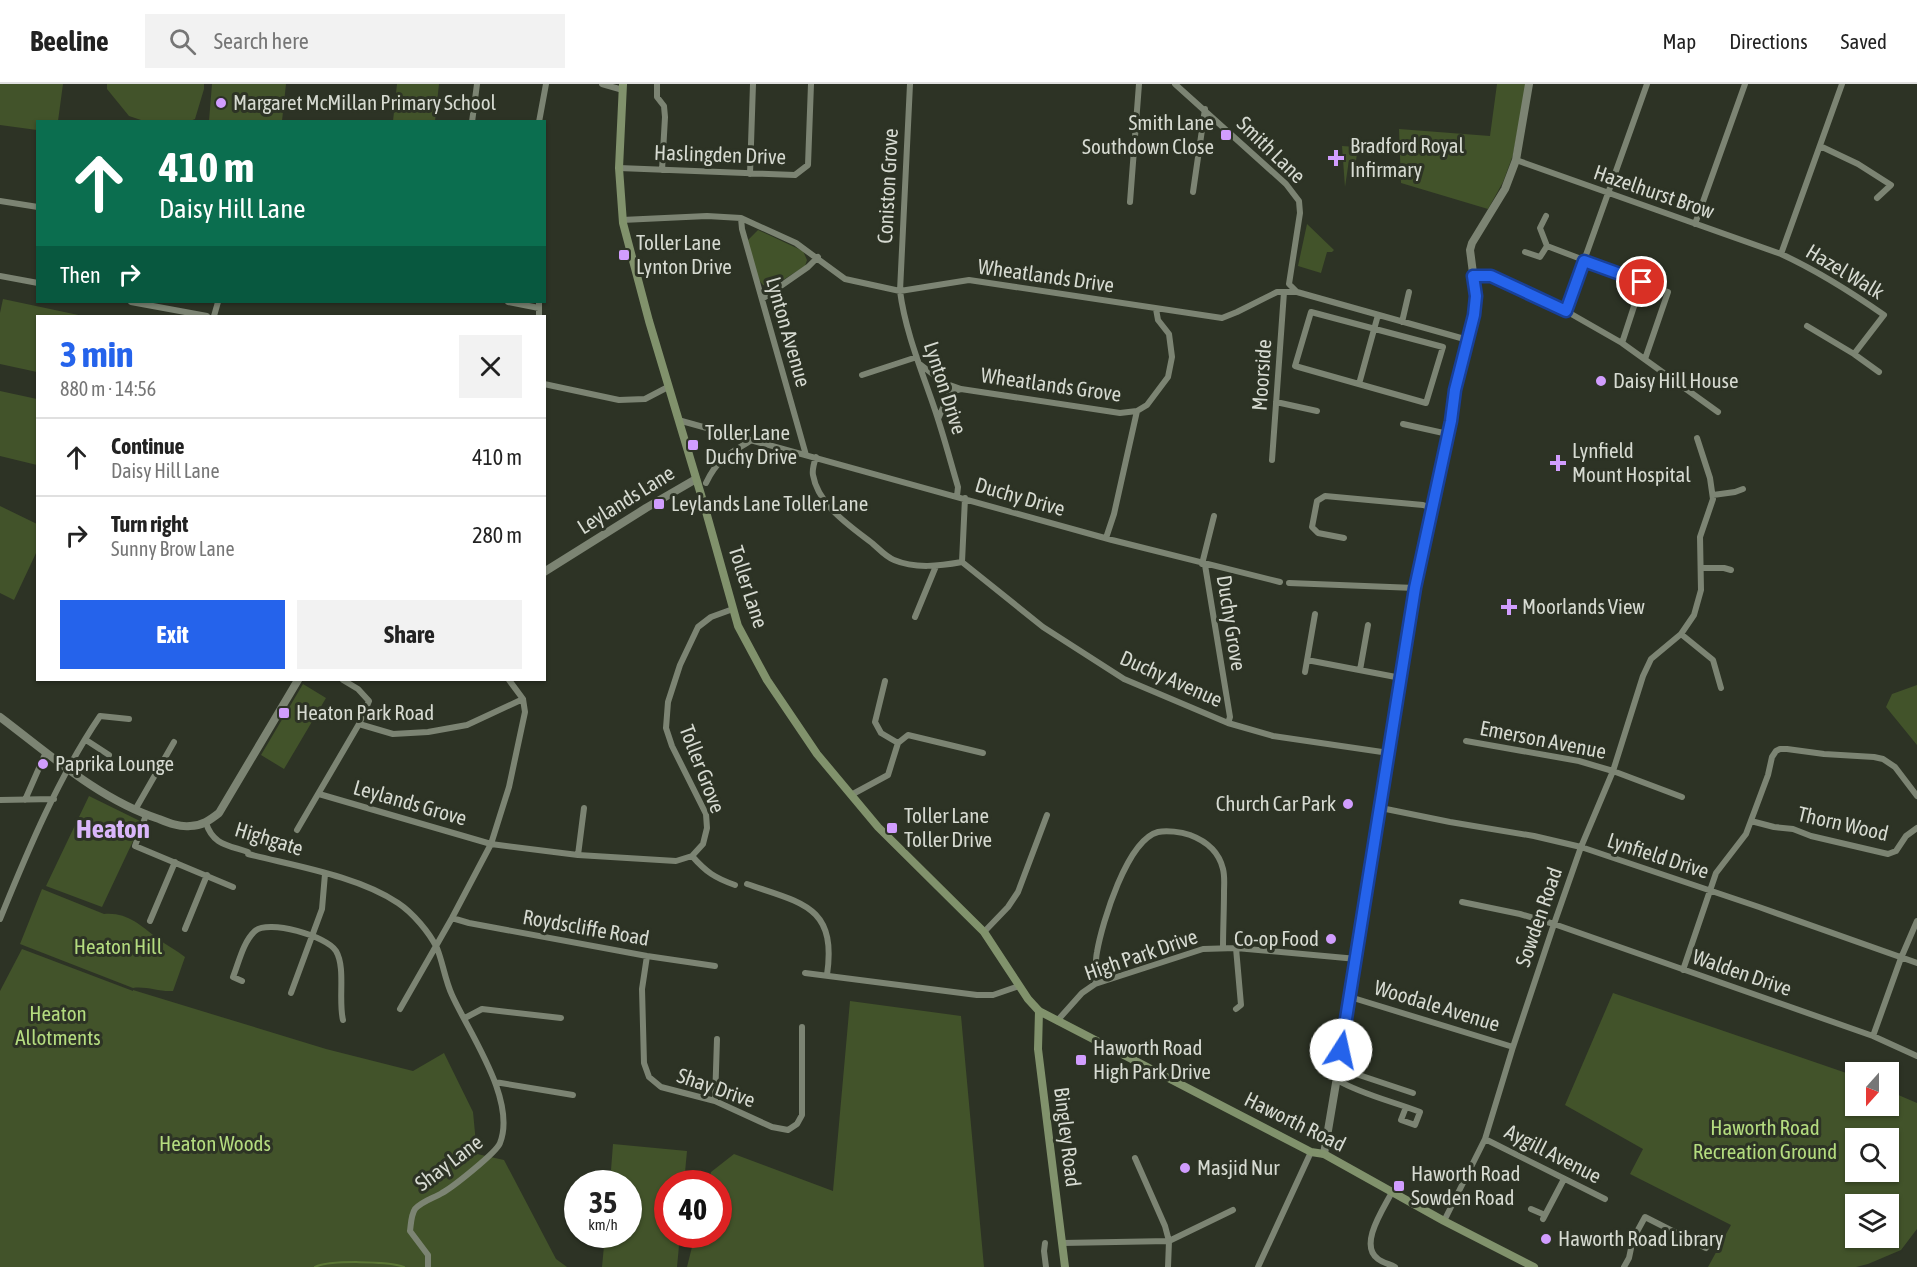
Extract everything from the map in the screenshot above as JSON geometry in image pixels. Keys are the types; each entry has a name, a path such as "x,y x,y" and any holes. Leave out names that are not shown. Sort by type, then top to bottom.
{"main road":[{"name":"Toller Lane","path":"623,87 619,168 622,220 645,310 738,626 767,680 817,754 878,826 984,932 1028,999 1039,1011"},
{"name":"Haworth Road","path":"1039,1011 1311,1152 1324,1154 1444,1221 1534,1267"},
{"name":"Bingley Road","path":"1039,1011 1038,1049 1065,1267"}],"street":[{"path":"472,120 477,84"},
{"path":"539,120 546,84"},
{"path":"602,84 623,87"},
{"path":"657,84 657,97 664,106 665,117 662,170"},
{"path":"750,174 753,84"},
{"name":"Haslingden Drive","path":"619,168 795,176 808,165 811,84"},
{"name":"Coniston Grove","path":"900,291 910,84"},
{"path":"1130,202 1139,84"},
{"name":"Smith Lane","path":"1175,84 1286,184 1299,201 1300,213 1289,285 1298,292"},
{"path":"1324,1154 1415,588 1476,296 1470,250 1505,189 1516,160 1529,84"},
{"path":"1566,311 1647,84"},
{"path":"1695,224 1745,84"},
{"path":"1781,254 1842,84"},
{"path":"1193,192 1205,110"},
{"path":"1820,146 1891,185 1877,198"},
{"name":"Hazelhurst Brow","path":"1516,160 1781,254"},
{"path":"0,201 36,207"},
{"name":"Wheatlands Drive","path":"622,220 707,216 741,218 796,243 846,279 900,291 969,280 1221,318 1277,292 1298,292 1468,340"},
{"path":"1525,252 1540,257 1546,246 1540,228 1546,216"},
{"name":"Lynton Avenue","path":"741,218 742,229 806,455"},
{"path":"1546,246 1668,291 1645,359"},
{"name":"Hazel Walk","path":"1781,254 1839,284 1884,315 1854,354"},
{"path":"762,299 808,267 818,257"},
{"path":"0,276 36,283"},
{"path":"1473,276 1491,276 1566,311 1622,343 1718,412"},
{"path":"1622,343 1642,282"},
{"name":"Lynton Drive","path":"900,291 918,360 958,487 957,496"},
{"name":"Moorside","path":"1272,460 1284,292"},
{"path":"1402,321 1409,292"},
{"path":"136,303 202,315"},
{"path":"518,303 539,305"},
{"path":"1106,538 1114,514 1137,411 1147,405 1168,377 1172,357 1169,334 1158,320 1156,309"},
{"path":"1311,312 1374,327 1443,346 1426,404 1295,366 1311,312"},
{"path":"1359,384 1378,315"},
{"path":"1807,326 1879,372"},
{"path":"862,375 918,360"},
{"name":"Wheatlands Grove","path":"918,360 926,370 944,383 961,389 1120,413 1137,411"},
{"path":"546,384 619,400 645,399 669,387"},
{"name":"Wheatlands Grove","path":"938,419 950,392 961,389"},
{"path":"1276,402 1317,411"},
{"name":"Duchy Drive","path":"678,420 1106,538 1280,582"},
{"path":"1403,424 1448,434"},
{"path":"1697,438 1710,478 1713,499 1700,537 1701,590 1694,615 1681,634 1713,660 1721,688"},
{"path":"706,483 719,460 753,440"},
{"path":"816,457 812,473 816,486 825,500 838,515 892,560 908,565 936,566 962,562 965,498"},
{"name":"Leylands Lane","path":"546,571 696,479"},
{"path":"1713,495 1743,489"},
{"path":"1344,538 1318,533 1312,527 1317,501 1325,496 1423,505 1432,508"},
{"path":"1204,564 1214,516"},
{"name":"Duchy Avenue","path":"962,562 1043,627 1124,679 1228,723 1273,736 1389,753"},
{"name":"Duchy Grove","path":"1204,564 1230,717 1228,723"},
{"path":"915,617 936,566"},
{"path":"1702,568 1731,570"},
{"path":"1289,583 1415,588"},
{"name":"Toller Grove","path":"692,856 703,844 708,828 706,814 672,746 666,728 668,702 680,665 698,627 711,617 733,609"},
{"path":"1305,672 1315,614"},
{"path":"1360,670 1368,625"},
{"name":"Sowden Road","path":"1444,1221 1485,1139 1554,924 1581,847 1613,771 1643,676 1651,659 1681,634"},
{"path":"1307,660 1401,678"},
{"path":"206,823 219,813 297,681"},
{"path":"297,830 359,724 369,700 358,689 345,681"},
{"path":"400,1009 453,918 491,844 508,788 525,712 523,699 511,681"},
{"path":"885,681 875,722 882,733 898,743"},
{"path":"359,724 393,734 428,732 467,725 523,699"},
{"path":"0,919 25,858 69,769 100,716 129,719"},
{"name":"Highgate","path":"0,717 104,794 135,810 176,825 190,826 206,823 210,835 220,843 248,852 248,854 352,882 399,903 418,922 436,946"},
{"path":"851,795 888,775 898,743 908,735 983,753"},
{"path":"86,740 109,755"},
{"name":"Emerson Avenue","path":"1466,741 1579,761 1682,797"},
{"path":"135,810 174,742"},
{"path":"1683,969 1716,873 1738,845 1751,821 1776,751 1780,749 1874,757 1890,762 1917,796"},
{"path":"25,800 46,752"},
{"name":"Leylands Grove","path":"319,794 491,844"},
{"path":"0,800 54,800"},
{"path":"578,855 584,808"},
{"name":"Lynfield Drive","path":"1381,808 1534,836 1581,847 1917,963"},
{"path":"146,815 135,846 233,887"},
{"path":"984,932 1008,907 1018,892 1047,815"},
{"name":"Thorn Wood","path":"1751,821 1793,829 1811,836 1888,854 1896,851 1906,836 1917,828"},
{"path":"1095,984 1098,946 1115,890 1125,867 1141,844 1156,832 1171,831 1204,840 1218,855 1224,871 1223,948"},
{"path":"491,844 578,855 676,861 692,856 707,872 735,885"},
{"path":"150,921 176,862"},
{"path":"291,993 322,909 326,874"},
{"path":"185,929 207,875"},
{"path":"747,884 797,902 823,924 829,945 827,975"},
{"name":"Walden Drive","path":"1462,902 1520,914 1554,924 1873,1036 1917,1056"},
{"name":"Roydscliffe Road","path":"453,918 469,923 647,956 715,966"},
{"path":"1873,1036 1901,957 1917,921"},
{"path":"242,981 233,977 245,945 256,930 269,926 327,942 337,953 340,965 343,1020"},
{"name":"Shay Lane","path":"428,1267 428,1255 411,1231 414,1211 421,1204 444,1192 489,1157 500,1144 503,1112 495,1082 452,995 436,946"},
{"path":"1236,948 1241,1005 1236,1009"},
{"name":"High Park Drive","path":"1057,1021 1082,993 1095,984 1203,949 1236,948 1357,959"},
{"name":"Shay Drive","path":"647,956 642,989 644,1064 650,1077 661,1087 715,1101 772,1127 788,1130 797,1124 802,1115 802,1027"},
{"path":"805,974 977,995 993,995 1019,986"},
{"name":"Woodale Avenue","path":"1350,997 1513,1047"},
{"path":"465,1018 482,1009 561,1018"},
{"path":"715,1101 717,1039"},
{"path":"1338,1068 1413,1093"},
{"path":"1337,1080 1353,1089 1406,1107"},
{"path":"495,1082 573,1095"},
{"name":"Aygill Avenue","path":"1485,1139 1605,1199"},
{"path":"1258,1267 1311,1152"},
{"path":"1135,1158 1165,1226 1169,1241 1168,1267"},
{"path":"1531,1209 1544,1217 1564,1179"},
{"path":"1392,1192 1371,1234 1370,1245 1372,1254 1379,1261 1395,1266 1399,1258"},
{"path":"1062,1243 1169,1241 1233,1210"},
{"path":"1624,1267 1629,1258 1633,1239 1645,1217 1706,1248"},
{"path":"1045,1243 1046,1267"}],"green space":[{"path":"0,84 63,84 58,120 36,120 36,130 0,125"},
{"path":"107,84 204,84 195,119 192,120 141,120 129,116 107,89"},
{"path":"212,84 286,84 282,120 209,120"},
{"path":"397,84 439,84 435,120 393,120"},
{"path":"1497,84 1526,84 1513,155 1503,182 1488,209 1401,183 1399,129 1490,136"},
{"path":"1342,146 1371,148 1371,156 1357,153 1356,161 1349,160 1345,187"},
{"path":"1307,224 1334,250 1327,252 1321,273 1298,266"},
{"path":"758,230 803,251 807,260 805,266 772,287 763,285 759,280 747,241"},
{"path":"3,299 78,315 36,315 36,372 0,364 0,313"},
{"path":"0,391 36,399 36,465 0,456"},
{"path":"0,506 36,524 36,553 14,600 0,593"},
{"path":"303,684 326,698 284,769 261,755"},
{"path":"1917,685 1917,745 1886,707 1892,694"},
{"path":"89,796 142,822 102,907 46,886"},
{"name":"Heaton Hill","path":"42,889 104,914 126,917 185,957 173,991 133,988 20,944"},
{"name":"Heaton Woods","path":"22,949 133,991 326,1049 413,1071 444,1053 473,1112 477,1154 504,1160 556,1259 567,1267 0,1267 0,991"},
{"name":"Haworth Road Recreation Ground","path":"1613,993 1845,1073 1845,1116 1899,1116 1899,1095 1917,1103 1917,1229 1901,1250 1856,1267 1708,1267 1731,1225 1630,1174 1643,1149 1565,1105"},
{"path":"850,1001 961,1016 984,1267 687,1267 692,1248 732,1248 732,1170 714,1170 734,1154 833,1191"},
{"path":"613,1144 687,1151 685,1170 654,1170 654,1248 679,1248 677,1267 602,1267 604,1248 642,1248 642,1170 611,1170"}],"waterway":[{"path":"315,1267 333,1263 359,1262 386,1263 404,1267"}],"place":[{"name":"Margaret McMillan Primary School","path":"221,103"},
{"name":"Smith Lane Southdown Close","path":"1226,135"},
{"name":"Bradford Royal Infirmary","path":"1336,158"},
{"name":"Toller Lane Lynton Drive","path":"624,255"},
{"name":"Daisy Hill House","path":"1601,381"},
{"name":"Toller Lane Duchy Drive","path":"693,445"},
{"name":"Lynfield Mount Hospital","path":"1558,463"},
{"name":"Leylands Lane Toller Lane","path":"659,504"},
{"name":"Moorlands View","path":"1509,607"},
{"name":"Heaton Park Road","path":"284,713"},
{"name":"Paprika Lounge","path":"43,764"},
{"name":"Church Car Park","path":"1348,804"},
{"name":"Toller Lane Toller Drive","path":"892,828"},
{"name":"Co-op Food","path":"1331,939"},
{"name":"Haworth Road High Park Drive","path":"1081,1060"},
{"name":"Masjid Nur","path":"1185,1168"},
{"name":"Haworth Road Sowden Road","path":"1399,1186"},
{"name":"Haworth Road Library","path":"1546,1239"}],"district":[{"name":"Heaton","path":"113,829"}],"route":[{"path":"1341,1050 1415,588 1451,421 1455,390 1474,315 1476,296 1473,276 1491,276 1566,311 1584,261 1642,282"}],"park label":[{"name":"Heaton Allotments","path":"58,1026"}]}
